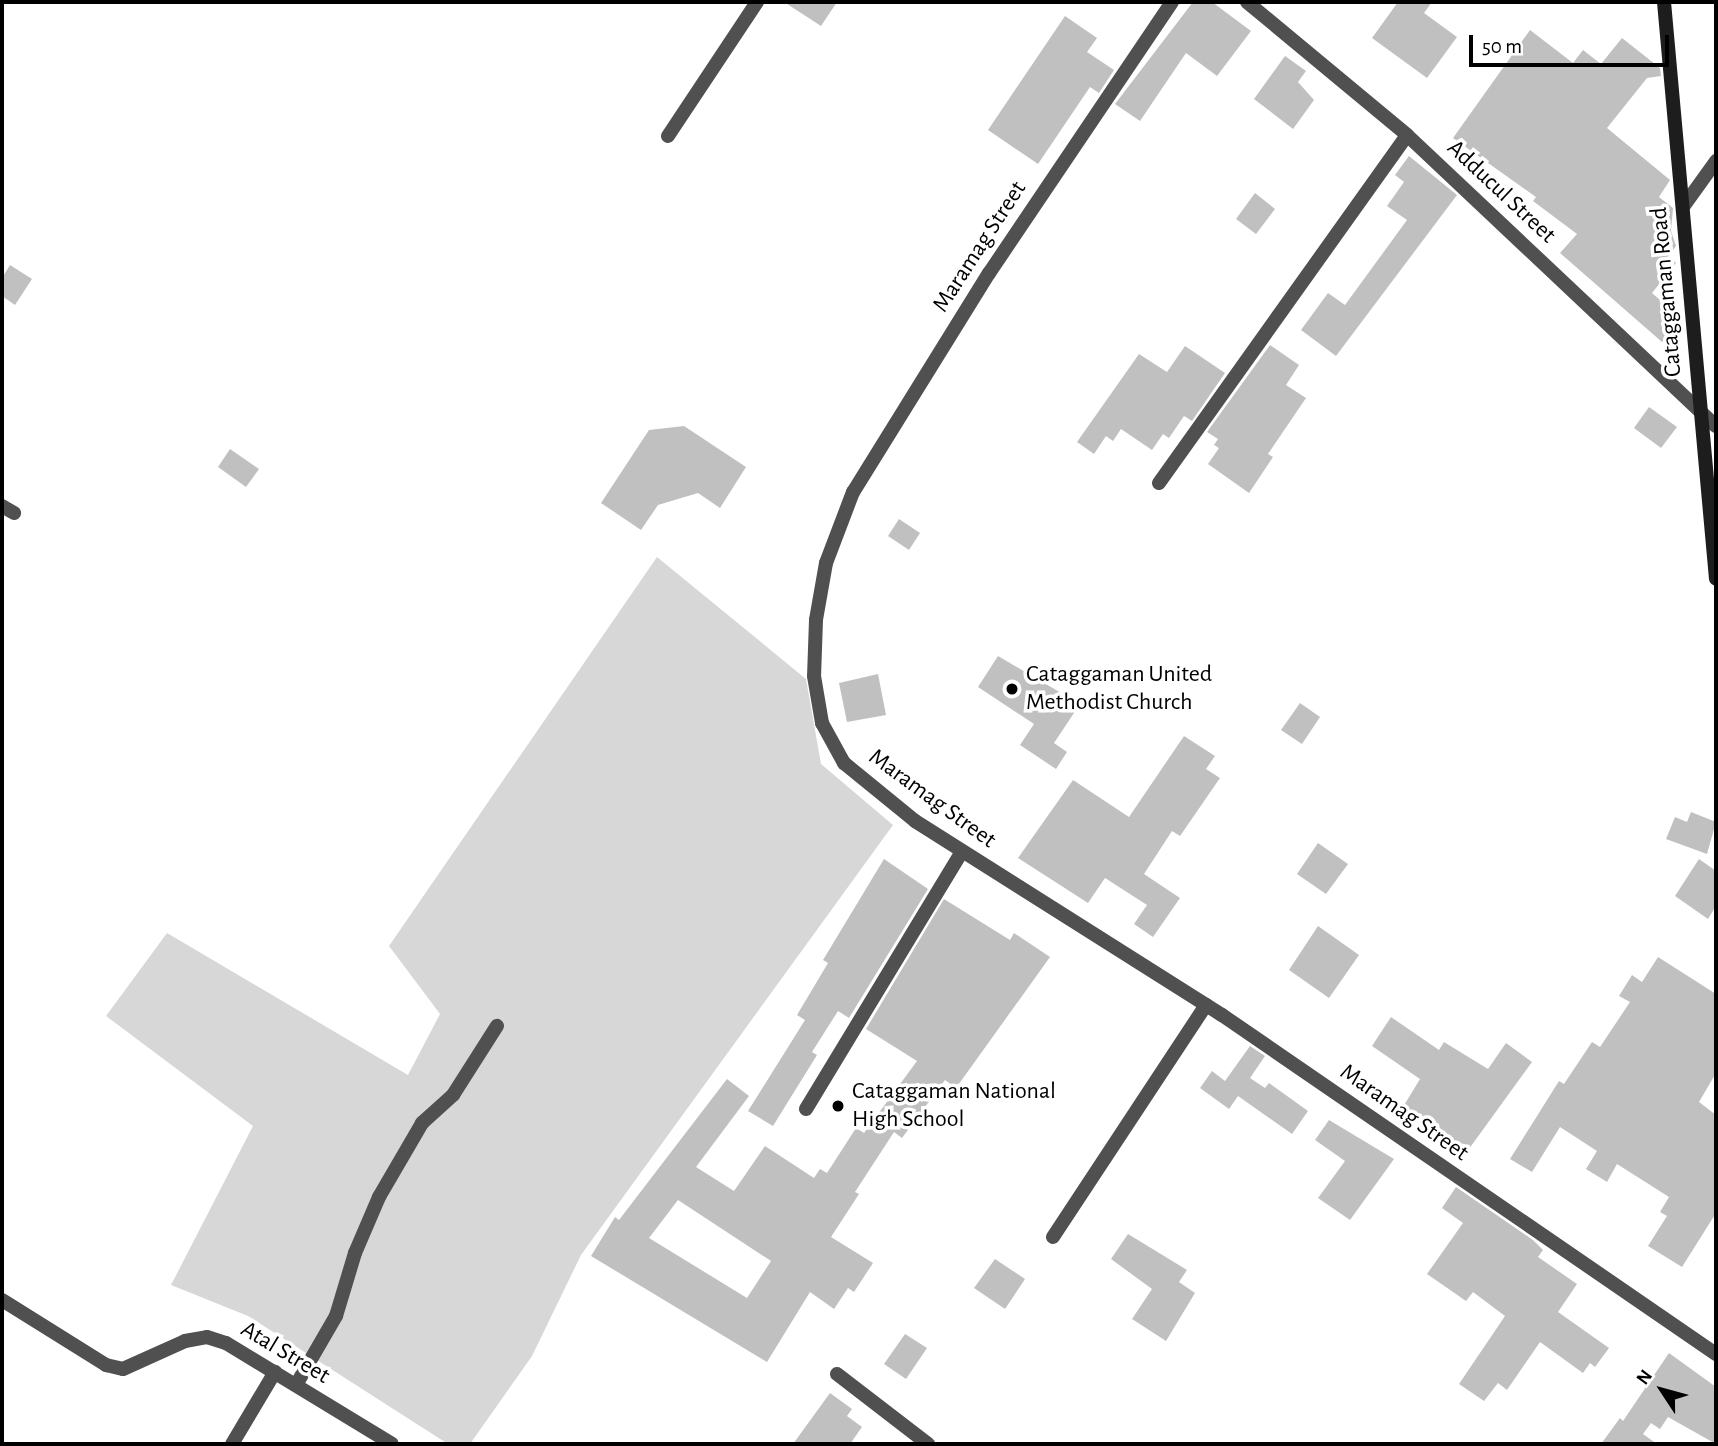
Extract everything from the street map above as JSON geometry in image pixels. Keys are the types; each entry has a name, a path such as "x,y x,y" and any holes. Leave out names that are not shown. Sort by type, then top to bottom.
{"street":[{"path":"668,136 757,2"},
{"name":"Maramag Street","path":"1172,2 905,404 853,492 826,563 816,621 814,676 822,723 834,750 878,792 962,851 1206,1005 1716,1354"},
{"name":"Adducul Street","path":"1247,2 1406,135 1716,426"},
{"name":"Cataggaman Road","path":"1664,2 1716,579"},
{"path":"1159,483 1406,135"},
{"path":"1684,207 1716,161"},
{"path":"806,1109 962,851"},
{"path":"1053,1237 1206,1005"},
{"path":"296,1385 335,1316 355,1253 379,1197 422,1123 453,1095 497,1026"},
{"name":"Atal Street","path":"2,1300 115,1367 141,1364 185,1341 207,1337 226,1343 392,1444"},
{"path":"232,1444 275,1372"},
{"path":"837,1374 928,1444"}],"shaded area":[{"path":"657,557 806,679 821,764 893,825 581,1255 532,1356 470,1444 448,1444 248,1316 171,1285 253,1126 106,1016 167,933 408,1075 440,1014 389,946"}],"building":[{"path":"784,2 837,2 821,26"},
{"path":"1193,2 1212,2 1251,31 1217,76 1186,53 1140,121 1115,104"},
{"path":"1398,2 1432,2 1424,13 1457,37 1427,78 1372,38"},
{"path":"1065,16 1097,38 1087,52 1114,70 1099,93 1090,87 1038,164 988,130"},
{"path":"1530,30 1573,63 1583,50 1601,64 1622,38 1660,68 1661,76 1647,78 1607,128 1670,180 1659,197 1673,208 1671,231 1676,246 1668,257 1676,263 1652,293 1682,319 1662,342 1560,253 1577,234 1533,201 1536,197 1453,138"},
{"path":"1285,56 1306,71 1298,82 1314,100 1293,129 1254,99"},
{"path":"1409,156 1457,195 1336,356 1301,330 1328,293 1345,305 1407,220 1387,206 1404,182 1395,175"},
{"path":"1255,193 1275,209 1256,234 1236,219"},
{"path":"10,265 32,279 15,305 2,296 2,278"},
{"path":"1270,345 1299,365 1286,385 1306,398 1268,454 1273,457 1249,493 1208,464 1219,448 1214,445 1218,439 1207,432"},
{"path":"1185,346 1225,373 1192,421 1184,416 1169,438 1163,434 1152,450 1121,429 1113,441 1106,436 1094,454 1077,442 1139,354 1167,372"},
{"path":"1649,407 1677,427 1661,448 1634,428"},
{"path":"684,426 746,467 720,508 698,493 658,505 641,530 601,503 649,430"},
{"path":"230,449 259,469 246,487 218,467"},
{"path":"899,519 920,533 909,550 888,536"},
{"path":"998,656 1080,704 1054,743 1067,752 1056,769 1020,745 1034,724 978,687"},
{"path":"878,674 886,715 847,722 839,683"},
{"path":"1300,703 1320,717 1302,744 1281,730"},
{"path":"1184,736 1215,756 1206,769 1220,778 1180,836 1172,831 1144,874 1180,898 1153,937 1134,924 1147,905 1105,878 1088,903 1018,858 1073,780 1129,817"},
{"path":"1691,812 1716,822 1707,854 1666,839 1675,817 1687,822"},
{"path":"1318,843 1348,864 1326,894 1297,874"},
{"path":"884,859 928,889 849,1018 838,1011 812,1052 817,1055 773,1126 748,1111 805,1020 797,1015 828,963 823,960"},
{"path":"1699,859 1716,871 1716,906 1708,919 1675,896"},
{"path":"944,899 1010,940 1014,933 1050,957 956,1088 945,1080 902,1138 894,1132 855,1192 859,1194 831,1237 873,1263 854,1292 848,1288 834,1309 810,1292 767,1362 591,1256 615,1217 619,1220 727,1079 749,1096 696,1167 734,1191 765,1146 814,1178 820,1169 827,1173 856,1128 864,1133 917,1061 866,1029","holes":["678,1200 771,1261 747,1298 649,1238"]},
{"path":"1318,926 1359,955 1329,998 1289,970"},
{"path":"1658,957 1716,994 1716,1073 1699,1102 1716,1115 1716,1213 1682,1267 1648,1246 1667,1216 1660,1212 1669,1197 1617,1164 1607,1182 1586,1169 1597,1151 1560,1127 1532,1172 1510,1159 1559,1081 1564,1084 1592,1042 1600,1047 1630,1002 1619,996 1632,975 1642,982"},
{"path":"1391,1017 1439,1050 1444,1042 1488,1069 1506,1043 1532,1062 1466,1153 1445,1139 1448,1135 1403,1107 1420,1079 1372,1046"},
{"path":"1250,1046 1265,1056 1250,1078 1265,1088 1269,1083 1308,1111 1292,1134 1238,1096 1229,1109 1200,1088 1212,1071 1225,1081"},
{"path":"1329,1120 1394,1159 1350,1220 1318,1198 1345,1161 1315,1140"},
{"path":"1456,1187 1533,1240 1543,1250 1538,1257 1577,1284 1558,1312 1609,1348 1595,1367 1590,1363 1583,1373 1540,1342 1507,1390 1498,1383 1484,1401 1459,1384 1505,1316 1473,1292 1466,1301 1427,1274 1463,1223 1442,1208"},
{"path":"1128,1234 1187,1270 1179,1282 1195,1293 1166,1341 1132,1319 1152,1289 1111,1259"},
{"path":"995,1259 1025,1279 1005,1309 974,1288"},
{"path":"905,1334 927,1348 906,1379 884,1364"},
{"path":"1669,1353 1716,1387 1716,1444 1668,1417 1660,1429 1651,1423 1643,1434 1657,1444 1601,1444 1620,1418 1623,1421"},
{"path":"830,1393 852,1409 847,1416 862,1427 850,1444 793,1444"}],"place":[{"name":"Cataggaman United Methodist Church","path":"1012,689"},
{"name":"Cataggaman National High School","path":"838,1106"}]}
